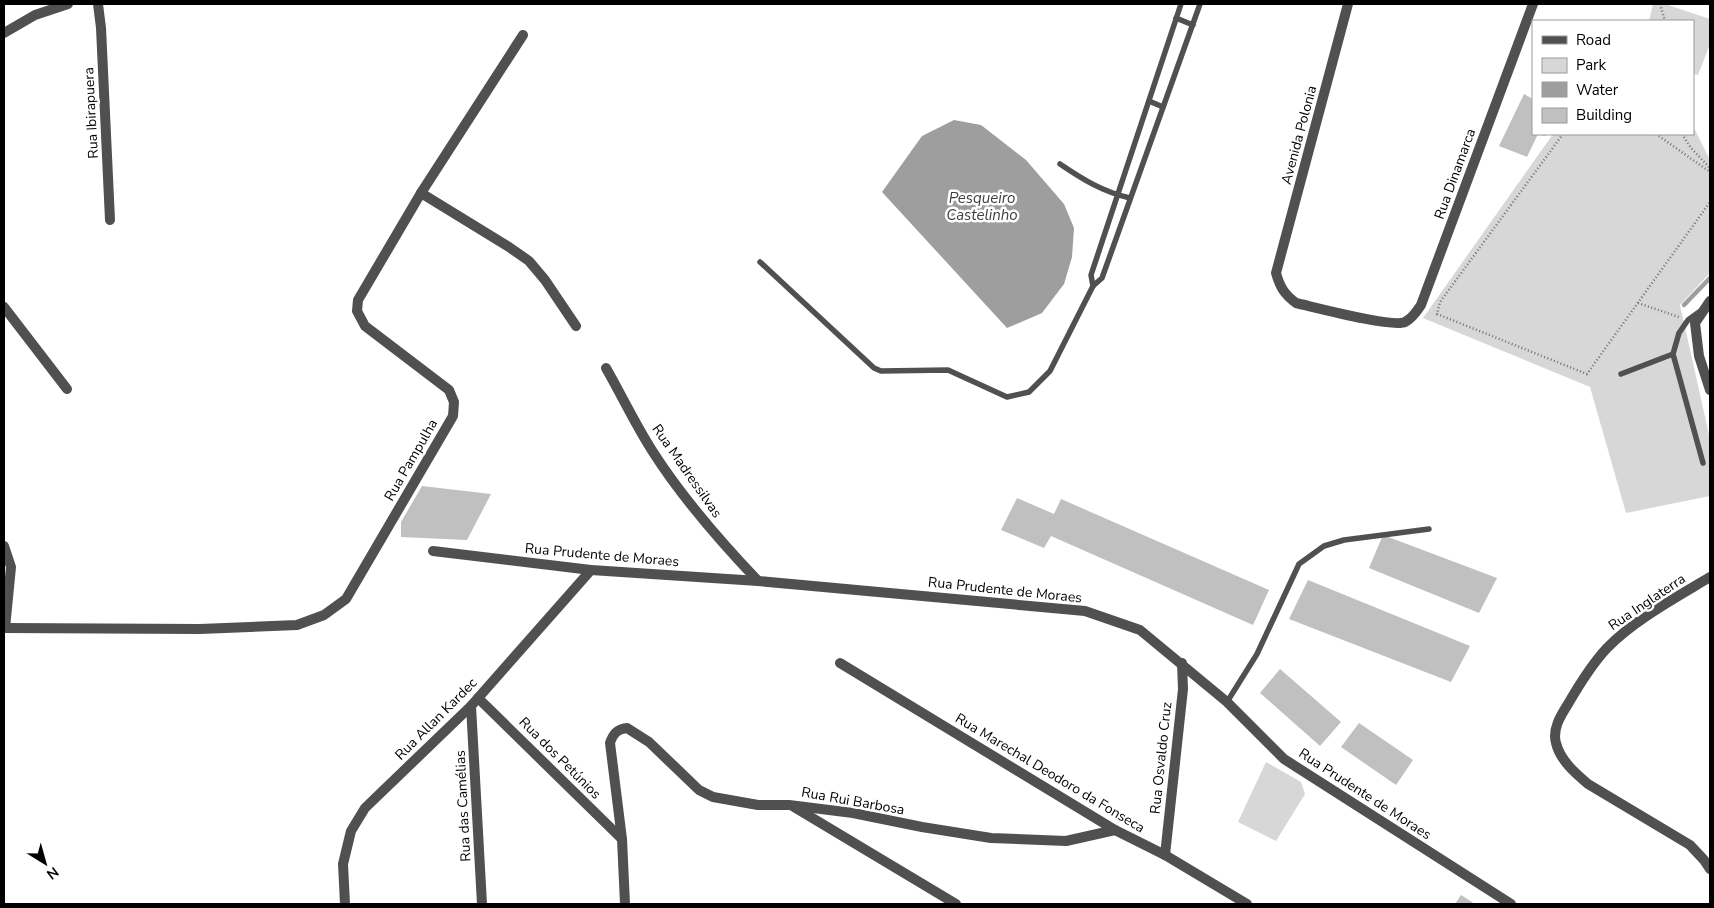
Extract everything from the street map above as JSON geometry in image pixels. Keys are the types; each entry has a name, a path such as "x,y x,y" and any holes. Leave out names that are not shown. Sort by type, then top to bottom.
{"street":[{"path":"4,33 35,15 68,4"},
{"name":"Rua Ibirapuera","path":"98,4 101,28 110,220"},
{"name":"Avenida Polonia","path":"1348,4 1276,273 1280,286 1286,296 1296,303 1377,321"},
{"name":"Rua Dinamarca","path":"1377,321 1404,323 1414,316 1421,305 1533,4"},
{"name":"Rua Pampulha","path":"5,628 200,629 297,625 324,615 346,599 452,416 454,402 449,390 365,326 357,311 358,300 421,192 524,35"},
{"path":"421,192 529,261 545,280 576,326"},
{"path":"1710,301 1695,323 1699,356 1710,390"},
{"path":"4,308 67,390"},
{"name":"Rua Madressilvas","path":"606,368 653,452 716,535 758,581"},
{"path":"4,546 11,568 5,628"},
{"name":"Rua Prudente de Moraes","path":"433,551 591,570 758,581 1085,611 1140,630 1228,702 1284,759 1511,904"},
{"name":"Rua Allan Kardec","path":"345,904 343,864 351,831 365,808 471,706 591,570"},
{"name":"Rua Inglaterra","path":"1710,577 1632,627 1607,648 1590,669 1558,721 1555,742 1563,758 1574,772 1588,784 1690,845 1710,869"},
{"name":"Rua Marechal Deodoro da Fonseca","path":"840,663 1115,830 1165,855 1247,904"},
{"name":"Rua Osvaldo Cruz","path":"1165,855 1183,689 1182,663"},
{"name":"Rua dos Petúnios","path":"478,698 622,839"},
{"name":"Rua das Camélias","path":"471,706 482,904"},
{"name":"Rua Rui Barbosa","path":"622,839 610,743 613,734 627,728 649,742 699,790 713,797 758,806 789,804 854,813 922,827 991,838 1066,841 1115,830"},
{"path":"789,804 956,904"},
{"path":"622,839 625,904"}],"lane":[{"path":"1093,286 1091,275 1181,4"},
{"path":"760,262 874,368 881,371 948,370 1008,397 1029,392 1050,371 1093,286 1102,278 1200,4"},
{"path":"1176,18 1193,24"},
{"path":"1149,101 1163,107"},
{"path":"1060,164 1088,183 1117,196 1130,198"},
{"path":"1703,310 1688,320 1679,333 1673,354 1703,463"},
{"path":"1621,374 1673,354"},
{"path":"1228,702 1256,654 1299,564 1324,546 1344,540 1429,529"}],"path":[{"path":"1660,4 1665,20"},
{"path":"1562,135 1440,302 1437,314 1587,374 1710,202"},
{"path":"1658,135 1710,170"},
{"path":"1683,135 1710,170"},
{"path":"1638,303 1688,320"}],"green space":[{"path":"1653,4 1665,4 1710,19 1710,44 1698,75 1694,74 1694,20 1649,20"},
{"path":"1694,128 1710,160 1710,273 1680,305 1710,439 1710,496 1626,513 1590,387 1423,318 1552,135 1694,135"},
{"path":"1266,762 1301,782 1305,794 1276,841 1238,822"}],"water":[{"name":"Pesqueiro Castelinho","path":"954,120 981,125 1026,160 1064,204 1074,228 1072,257 1064,284 1042,313 1007,328 882,192 922,136"}],"building":[{"path":"1524,94 1532,98 1532,135 1538,135 1527,157 1499,146"},
{"path":"422,486 491,494 467,540 401,537 401,522"},
{"path":"1017,498 1054,514 1061,499 1269,590 1253,625 1051,536 1044,548 1001,530"},
{"path":"1383,535 1497,578 1479,613 1369,568"},
{"path":"1308,580 1470,646 1451,682 1289,619"},
{"path":"1280,669 1341,722 1320,746 1260,693"},
{"path":"1359,723 1413,760 1396,785 1341,747"},
{"path":"1461,895 1475,904 1455,904"}],"waterway":[{"path":"1684,305 1710,278"}]}
